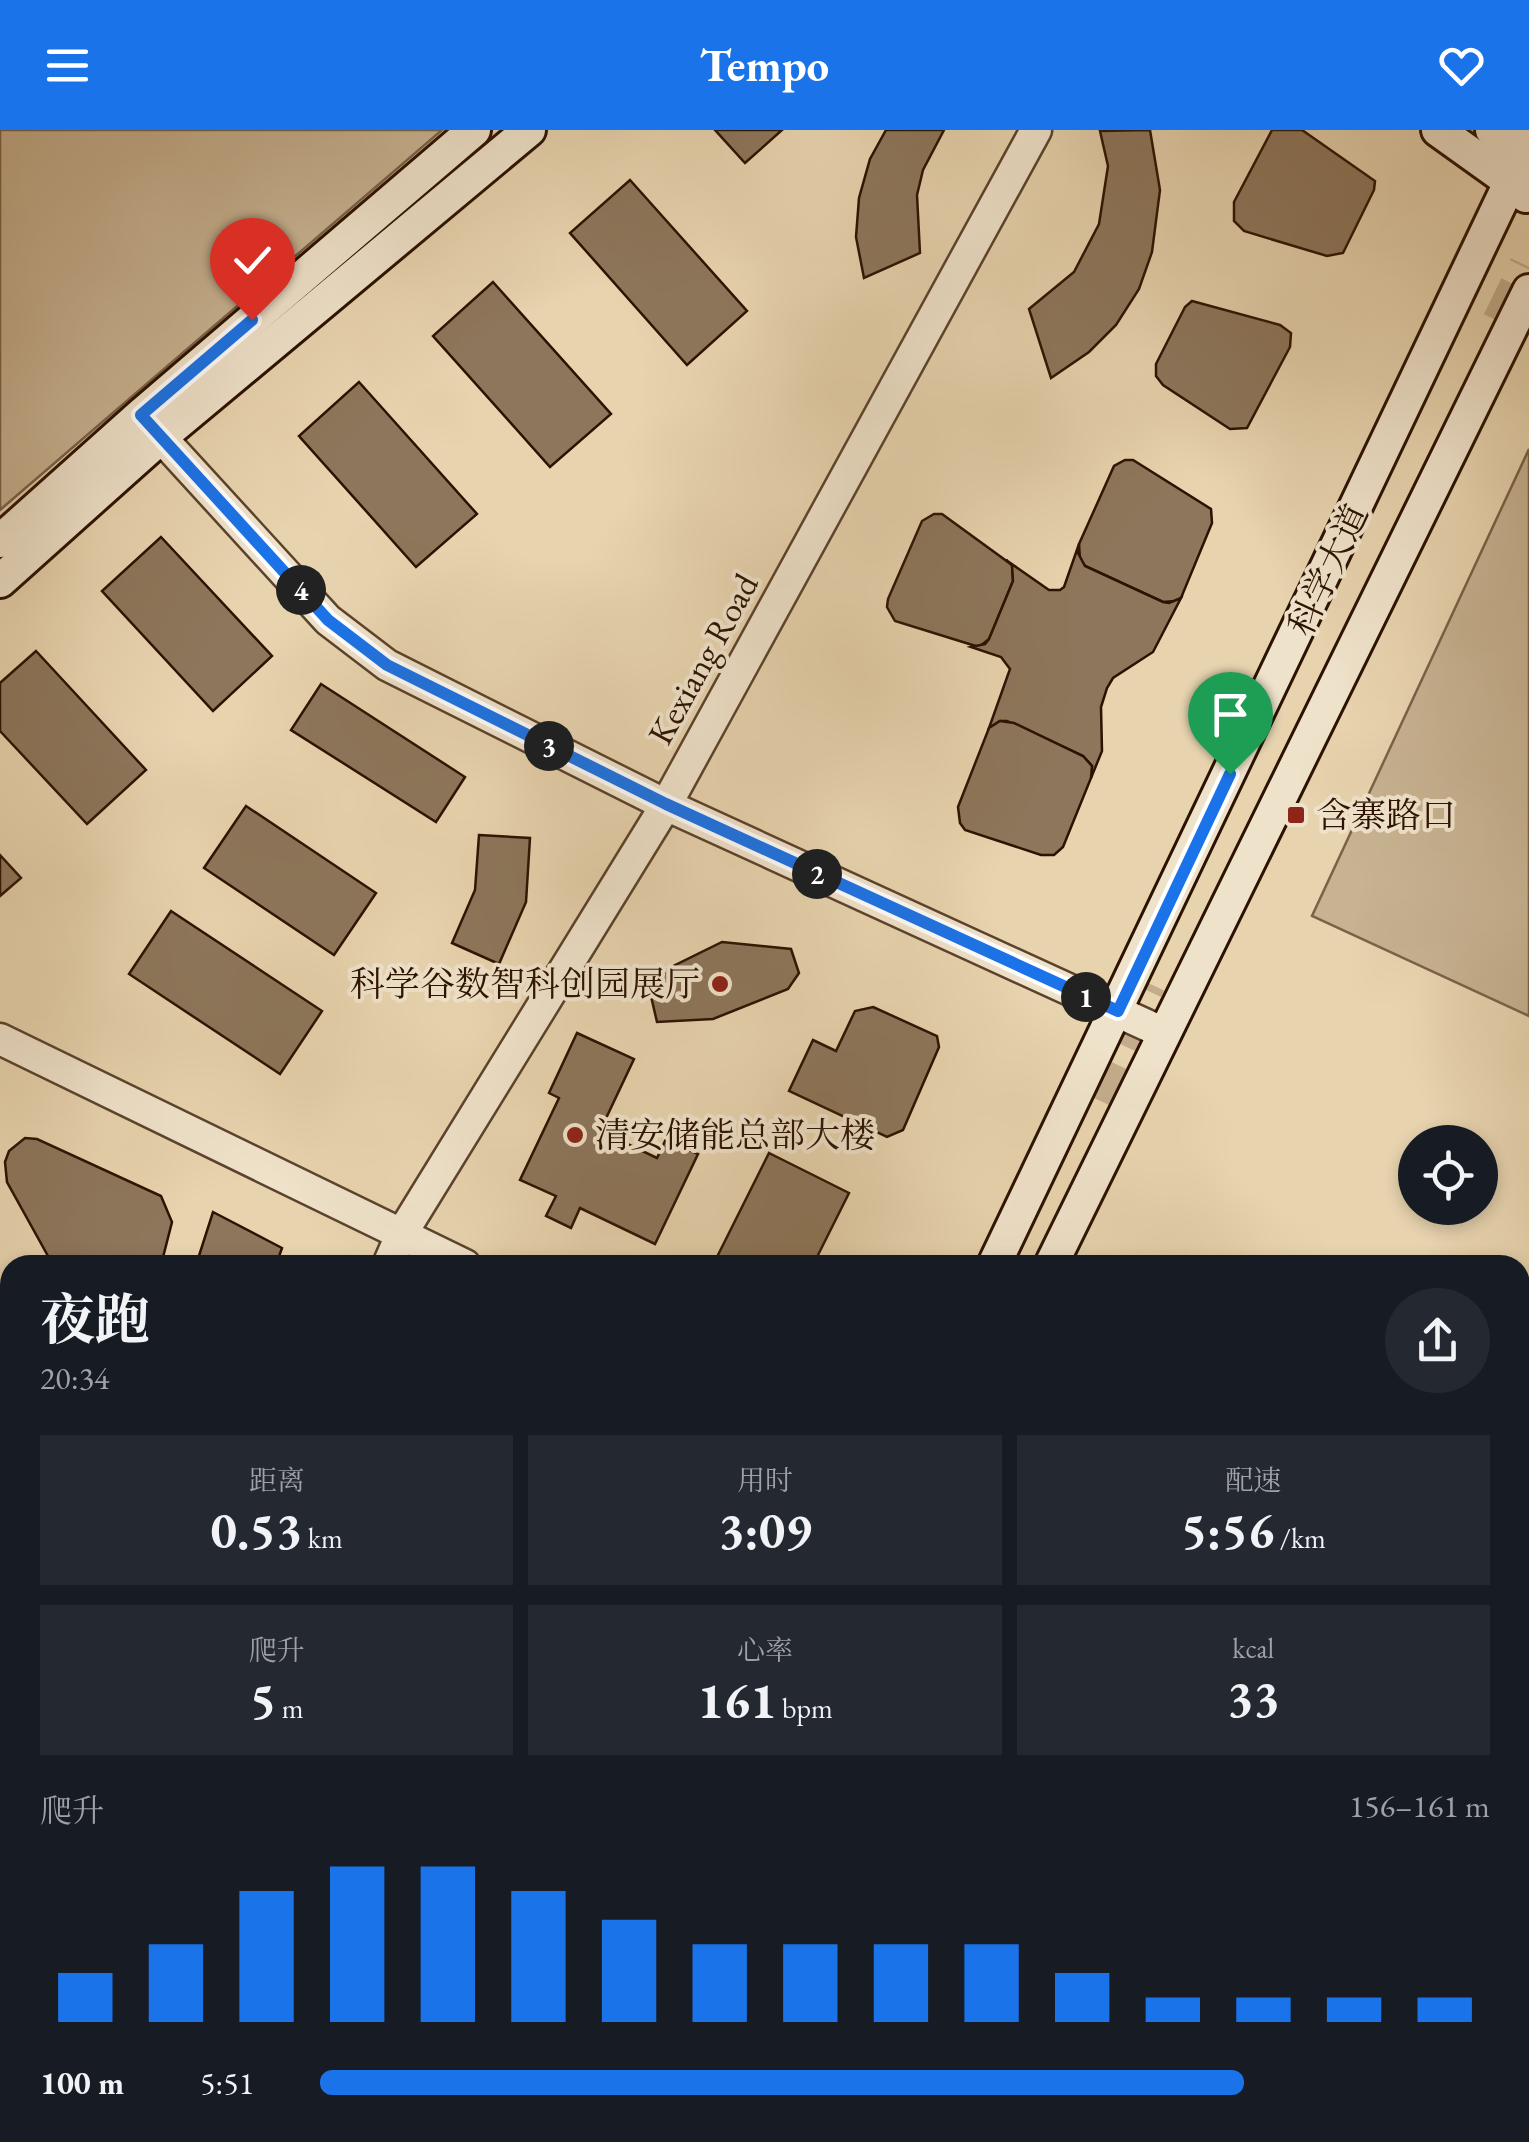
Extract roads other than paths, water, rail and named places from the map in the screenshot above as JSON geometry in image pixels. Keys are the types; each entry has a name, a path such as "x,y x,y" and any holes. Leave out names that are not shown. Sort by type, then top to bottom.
{"main road":[{"path":"0,581 151,426 474,130"},
{"path":"0,540 529,130"},
{"path":"1438,130 1525,167"},
{"path":"1492,130 1525,167"},
{"name":"科学大道","path":"999,1255 1525,167"},
{"name":"科学大道","path":"1056,1255 1529,290"}],"street":[{"name":"Kexiang Road","path":"392,1255 666,804 1036,130"},
{"path":"151,426 328,620 387,665 666,804 1164,1033"},
{"path":"0,1039 443,1255"}],"tunnel":[{"path":"1502,323 1529,267"},
{"path":"1092,1097 1146,982"}],"place":[{"name":"含寨路口","path":"1296,815"},
{"name":"科学谷数智科创园展厅","path":"720,984"},
{"name":"清安储能总部大楼","path":"575,1135"}]}
